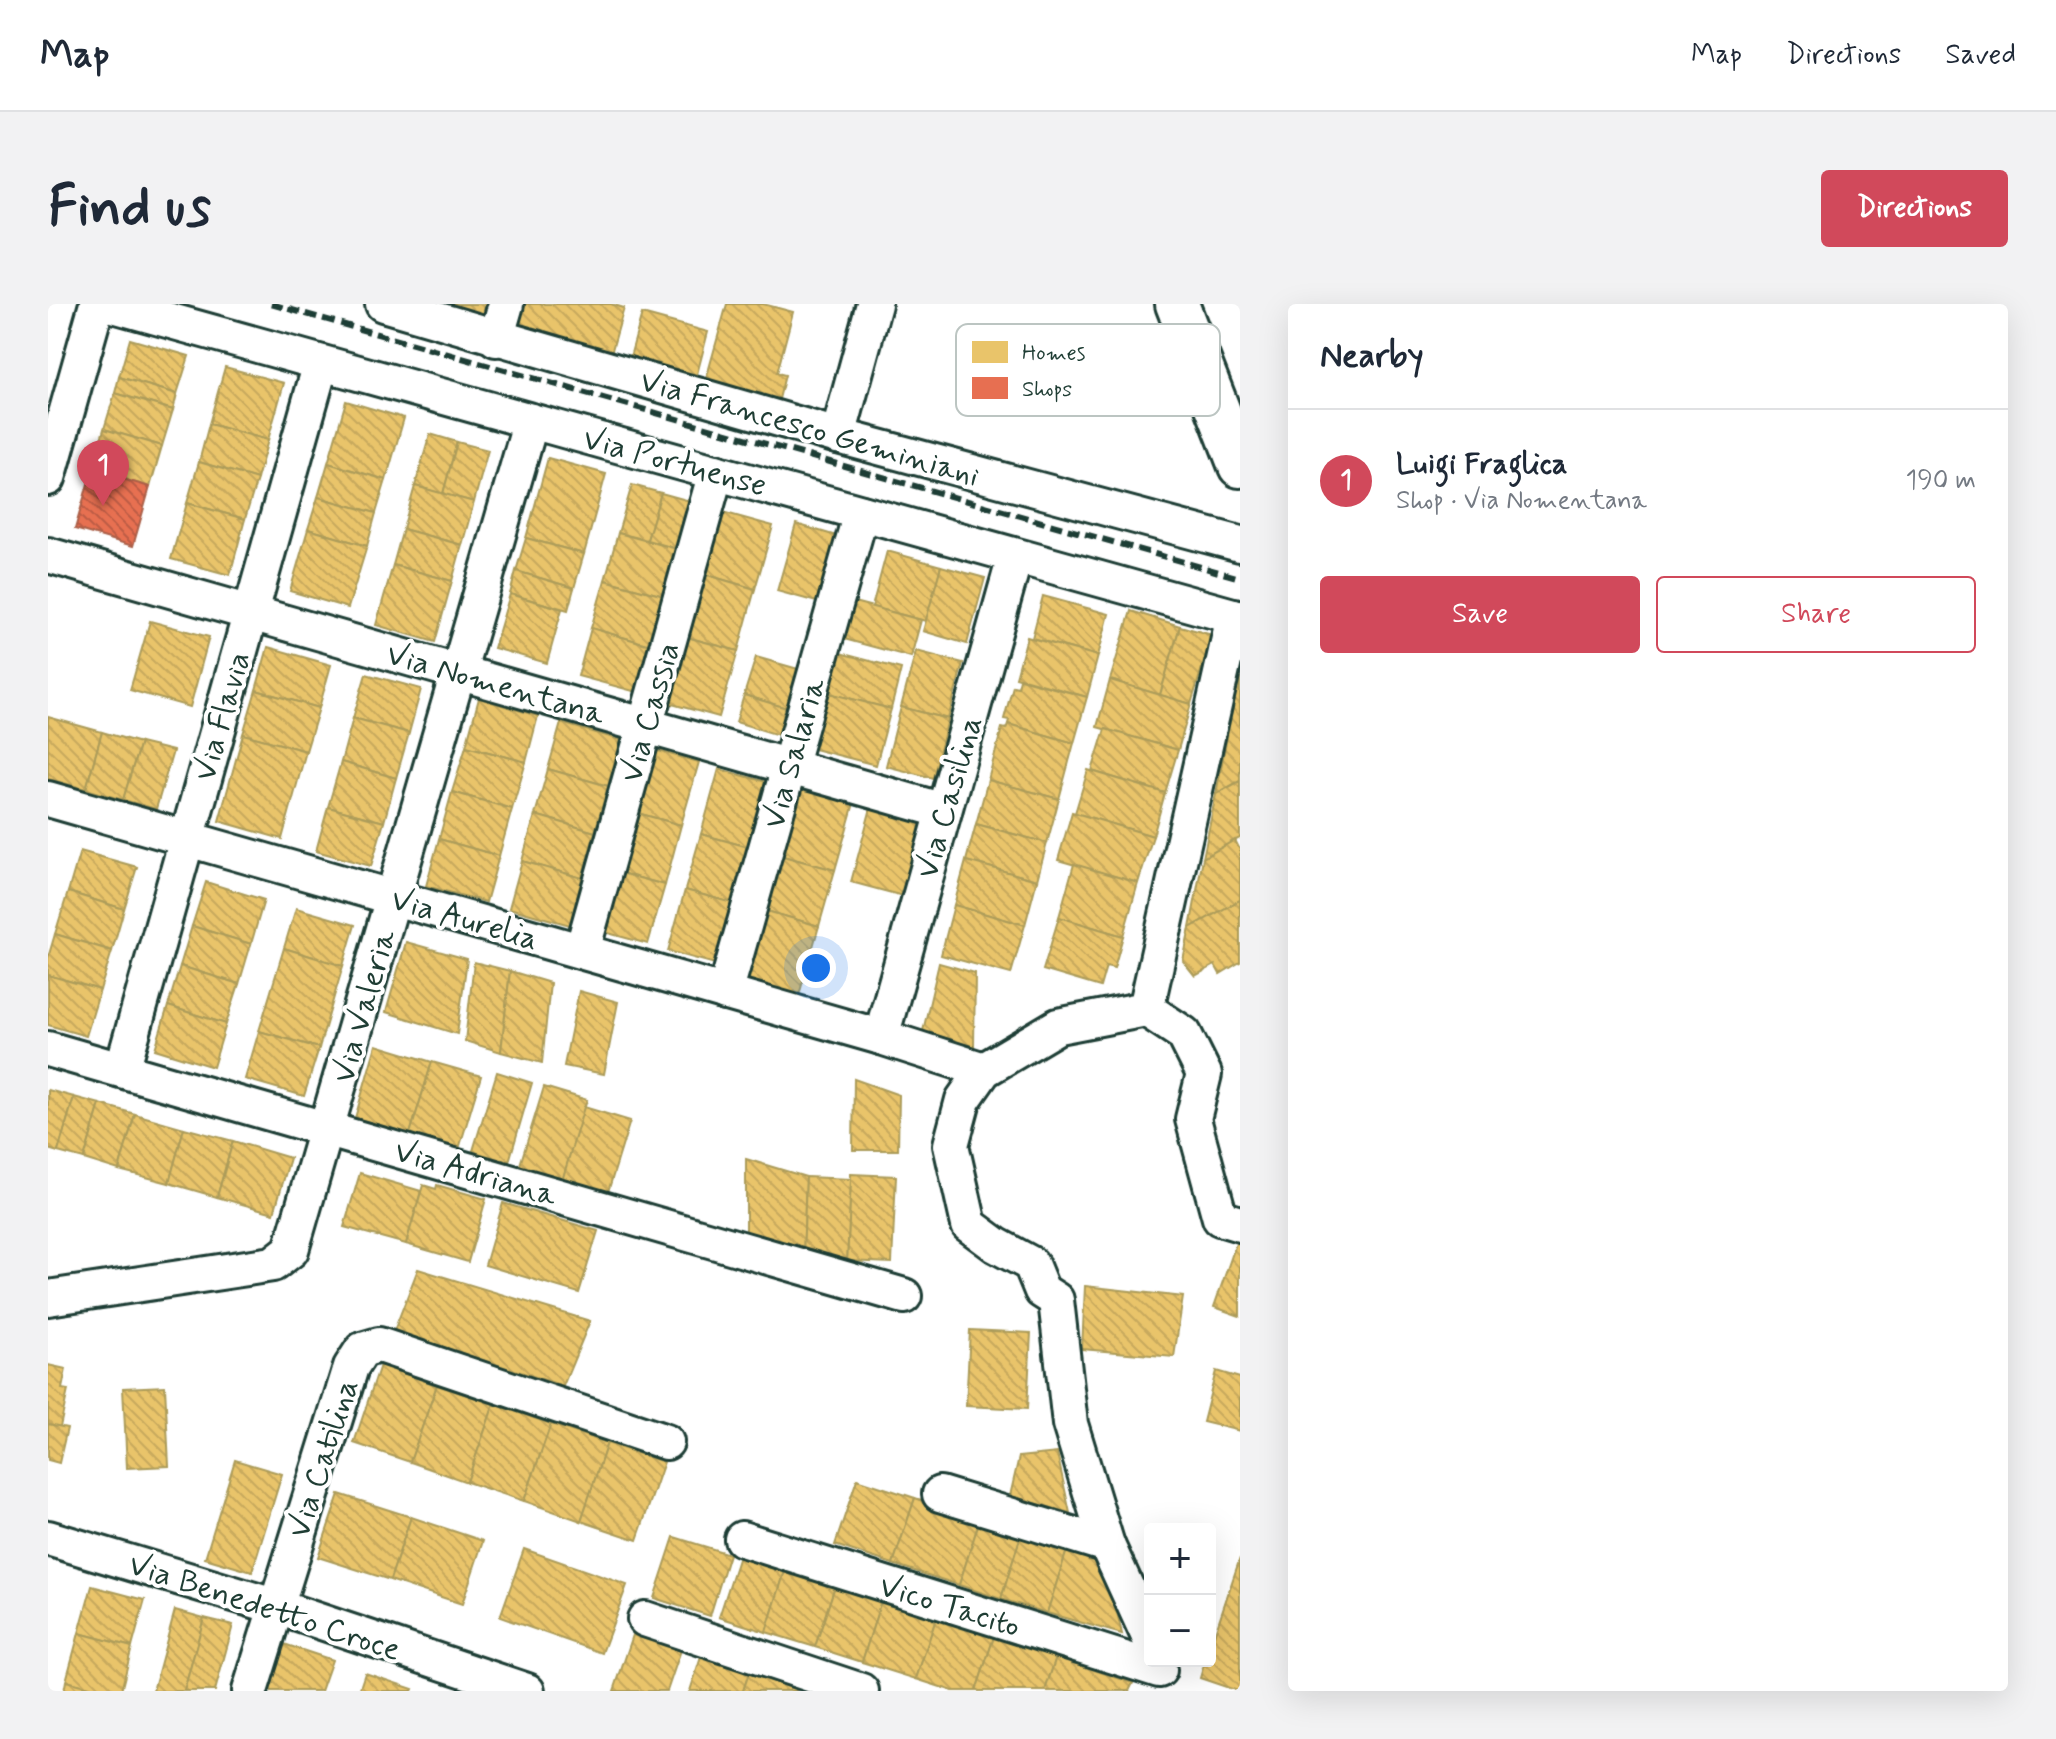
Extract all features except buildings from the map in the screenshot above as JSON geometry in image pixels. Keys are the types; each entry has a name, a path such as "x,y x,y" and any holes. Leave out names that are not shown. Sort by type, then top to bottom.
{"street":[{"path":"48,478 97,304"},
{"name":"Via Portuense","path":"110,304 1237,617"},
{"name":"Via Francesco Geminiani","path":"383,304 838,436 1240,544"},
{"path":"496,339 506,304"},
{"path":"838,436 874,304"},
{"path":"1177,304 1185,324"},
{"name":"Via Flavia","path":"122,1070 321,363"},
{"path":"1220,415 1240,466"},
{"name":"Via Valeria","path":"48,1298 273,1264 291,1250 531,421"},
{"name":"Via Cassia","path":"582,951 716,472"},
{"name":"Via Salaria","path":"725,993 861,513"},
{"name":"Via Nomentana","path":"48,555 944,811"},
{"name":"Via Casilina","path":"881,1037 1015,557"},
{"path":"1146,1009 1237,617"},
{"name":"Via Aurelia","path":"48,799 881,1037 984,1070"},
{"path":"1144,1639 1107,1545 1070,1424 1056,1300 1042,1291 1031,1264 996,1245 969,1225 951,1145 963,1100 984,1070 1058,1026 1146,1009 1184,1034 1204,1074 1193,1119 1220,1218 1240,1224"},
{"name":"Via Adriana","path":"48,1049 904,1296"},
{"name":"Via Catilina","path":"250,1691 351,1367 362,1350 379,1345 666,1442"},
{"path":"940,1494 1107,1545"},
{"name":"Via Benedetto Croce","path":"48,1538 274,1606 527,1691"},
{"name":"Vico Tacito","path":"742,1539 1144,1662"},
{"path":"645,1619 861,1691"}],"railway":[{"path":"271,304 1240,578"}],"place":[{"name":"Luigi Fraglica","path":"103,506"}]}
